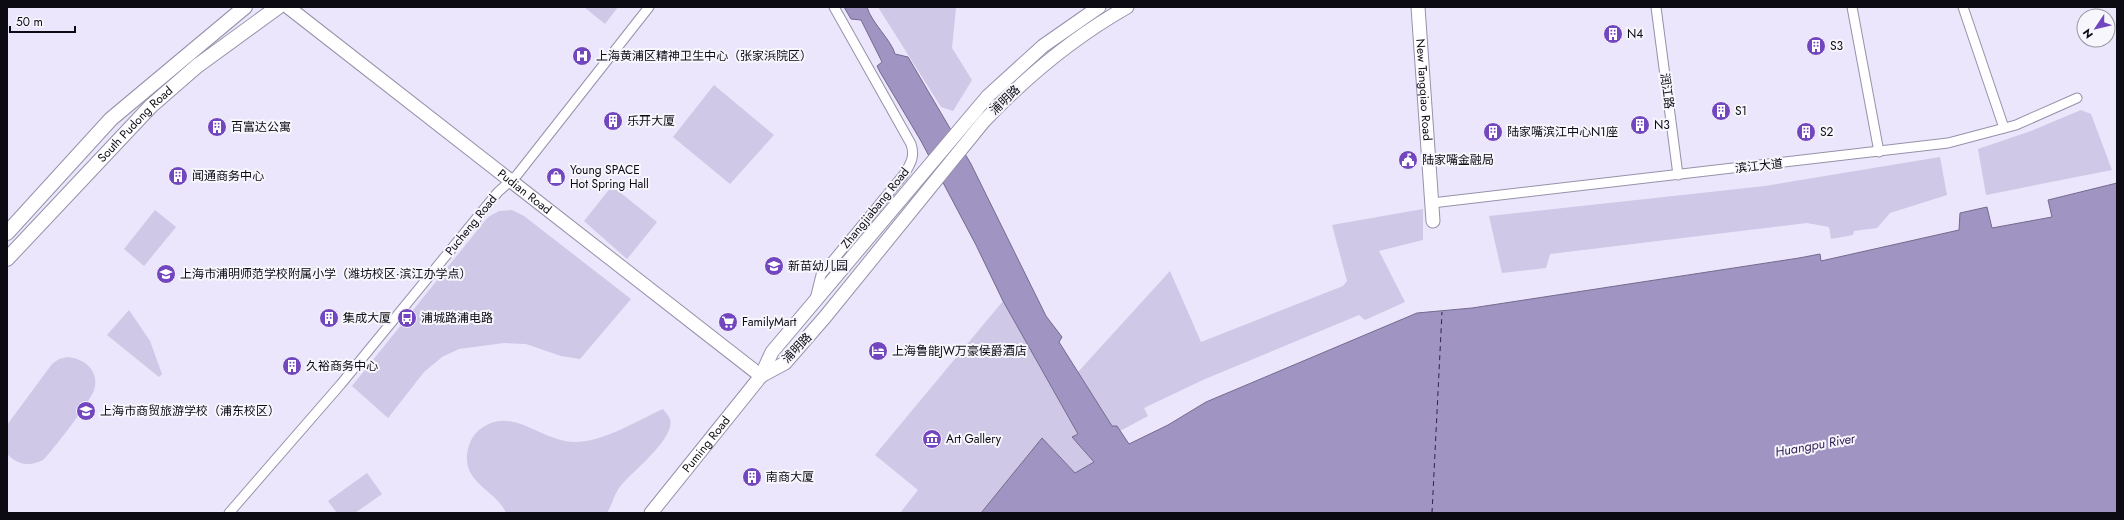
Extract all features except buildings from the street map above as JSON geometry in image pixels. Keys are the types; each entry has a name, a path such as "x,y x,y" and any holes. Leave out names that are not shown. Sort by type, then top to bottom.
{"main road":[{"name":"South Pudong Road","path":"7,232 111,119 245,7"},
{"name":"South Pudong Road","path":"7,259 151,106 197,66 278,7"},
{"name":"Pudian Road","path":"288,7 510,182 761,376"},
{"name":"浦明路","path":"761,376 772,352 977,108 988,96 1043,46 1099,7"},
{"name":"浦明路","path":"761,376 785,363 826,317 984,121 1004,100 1039,69 1089,30 1127,7"},
{"name":"New Tangqiao Road","path":"1418,7 1433,221"},
{"name":"Puming Road","path":"651,513 761,376"}],"street":[{"name":"Pucheng Road","path":"229,513 341,384 498,192 510,182 649,7"},
{"name":"Zhangjiabang Road","path":"814,302 821,275 905,173 911,162 913,152 911,144 834,7"},
{"name":"润江路","path":"1656,7 1678,175"},
{"path":"1852,7 1879,152"},
{"path":"1963,7 2004,128"},
{"name":"滨江大道","path":"1432,203 1948,143 2016,125 2077,98"}],"shaded area":[{"path":"584,7 618,7 605,24"},
{"path":"878,7 956,7 952,48 972,80 953,111 941,107"},
{"path":"714,85 774,135 730,184 673,137"},
{"path":"2081,110 2091,114 2112,170 1986,195 1978,149 2031,131"},
{"path":"1940,157 1947,195 1890,213 1877,228 1854,231 1853,235 1831,239 1829,227 1807,223 1550,254 1546,268 1502,273 1489,216 1765,186"},
{"path":"612,186 657,222 627,259 584,221"},
{"path":"1423,209 1423,240 1379,251 1405,302 1365,320 1359,315 1205,379 1144,408 1148,416 1120,431 1112,426 1078,372 1170,271 1201,342 1343,286 1347,281 1332,225"},
{"path":"155,210 176,227 144,266 124,249"},
{"path":"512,210 524,216 631,299 580,359 561,356 526,344 504,343 459,349 442,357 424,372 388,418 352,386 488,217 499,211"},
{"path":"1003,301 1078,434 1072,437 1094,462 1075,473 1042,438 981,513 900,513 918,490 875,455"},
{"path":"129,310 150,341 162,374 159,377 107,335"},
{"path":"67,357 85,363 93,371 95,383 91,396 79,415 43,460 33,464 24,464 15,461 7,454 7,425 52,364 59,359"},
{"path":"663,409 670,419 670,427 666,436 651,455 619,488 607,513 506,513 497,500 478,483 469,469 467,457 470,442 476,433 488,424 500,421 512,422 549,436 575,442 586,441 620,430"},
{"path":"367,473 382,494 355,513 337,513 328,501"}],"water":[{"name":"Huangpu River","path":"844,7 867,7 869,13 890,43 895,54 908,57 971,164 1046,316 1062,337 1059,342 1112,426 1117,426 1129,444 1168,425 1206,402 1417,313 1472,308 1820,254 1821,261 1959,230 1960,213 1987,207 1992,228 2052,217 2048,200 2117,183 2117,513 981,513 1042,438 1075,473 1094,462 1072,437 1078,434 1003,301 976,245 921,141 880,72 877,66 882,62 861,20 851,19"}],"ferry route":[{"path":"1432,513 1442,312"}],"place":[{"name":"N4","path":"1613,34"},
{"name":"S3","path":"1816,46"},
{"name":"上海黄浦区精神卫生中心（张家浜院区）","path":"582,56"},
{"name":"S1","path":"1721,111"},
{"name":"乐开大厦","path":"613,121"},
{"name":"N3","path":"1640,125"},
{"name":"百富达公寓","path":"217,127"},
{"name":"陆家嘴滨江中心N1座","path":"1493,132"},
{"name":"S2","path":"1806,132"},
{"name":"陆家嘴金融局","path":"1408,160"},
{"name":"闻通商务中心","path":"178,176"},
{"name":"Young SPACE Hot Spring Hall","path":"556,177"},
{"name":"新苗幼儿园","path":"774,266"},
{"name":"上海市浦明师范学校附属小学（潍坊校区·滨江办学点）","path":"166,274"},
{"name":"集成大厦","path":"329,318"},
{"name":"浦城路浦电路","path":"407,318"},
{"name":"FamilyMart","path":"728,322"},
{"name":"上海鲁能JW万豪侯爵酒店","path":"878,351"},
{"name":"久裕商务中心","path":"292,366"},
{"name":"上海市商贸旅游学校（浦东校区）","path":"86,411"},
{"name":"Art Gallery","path":"932,439"},
{"name":"南商大厦","path":"752,477"}]}
